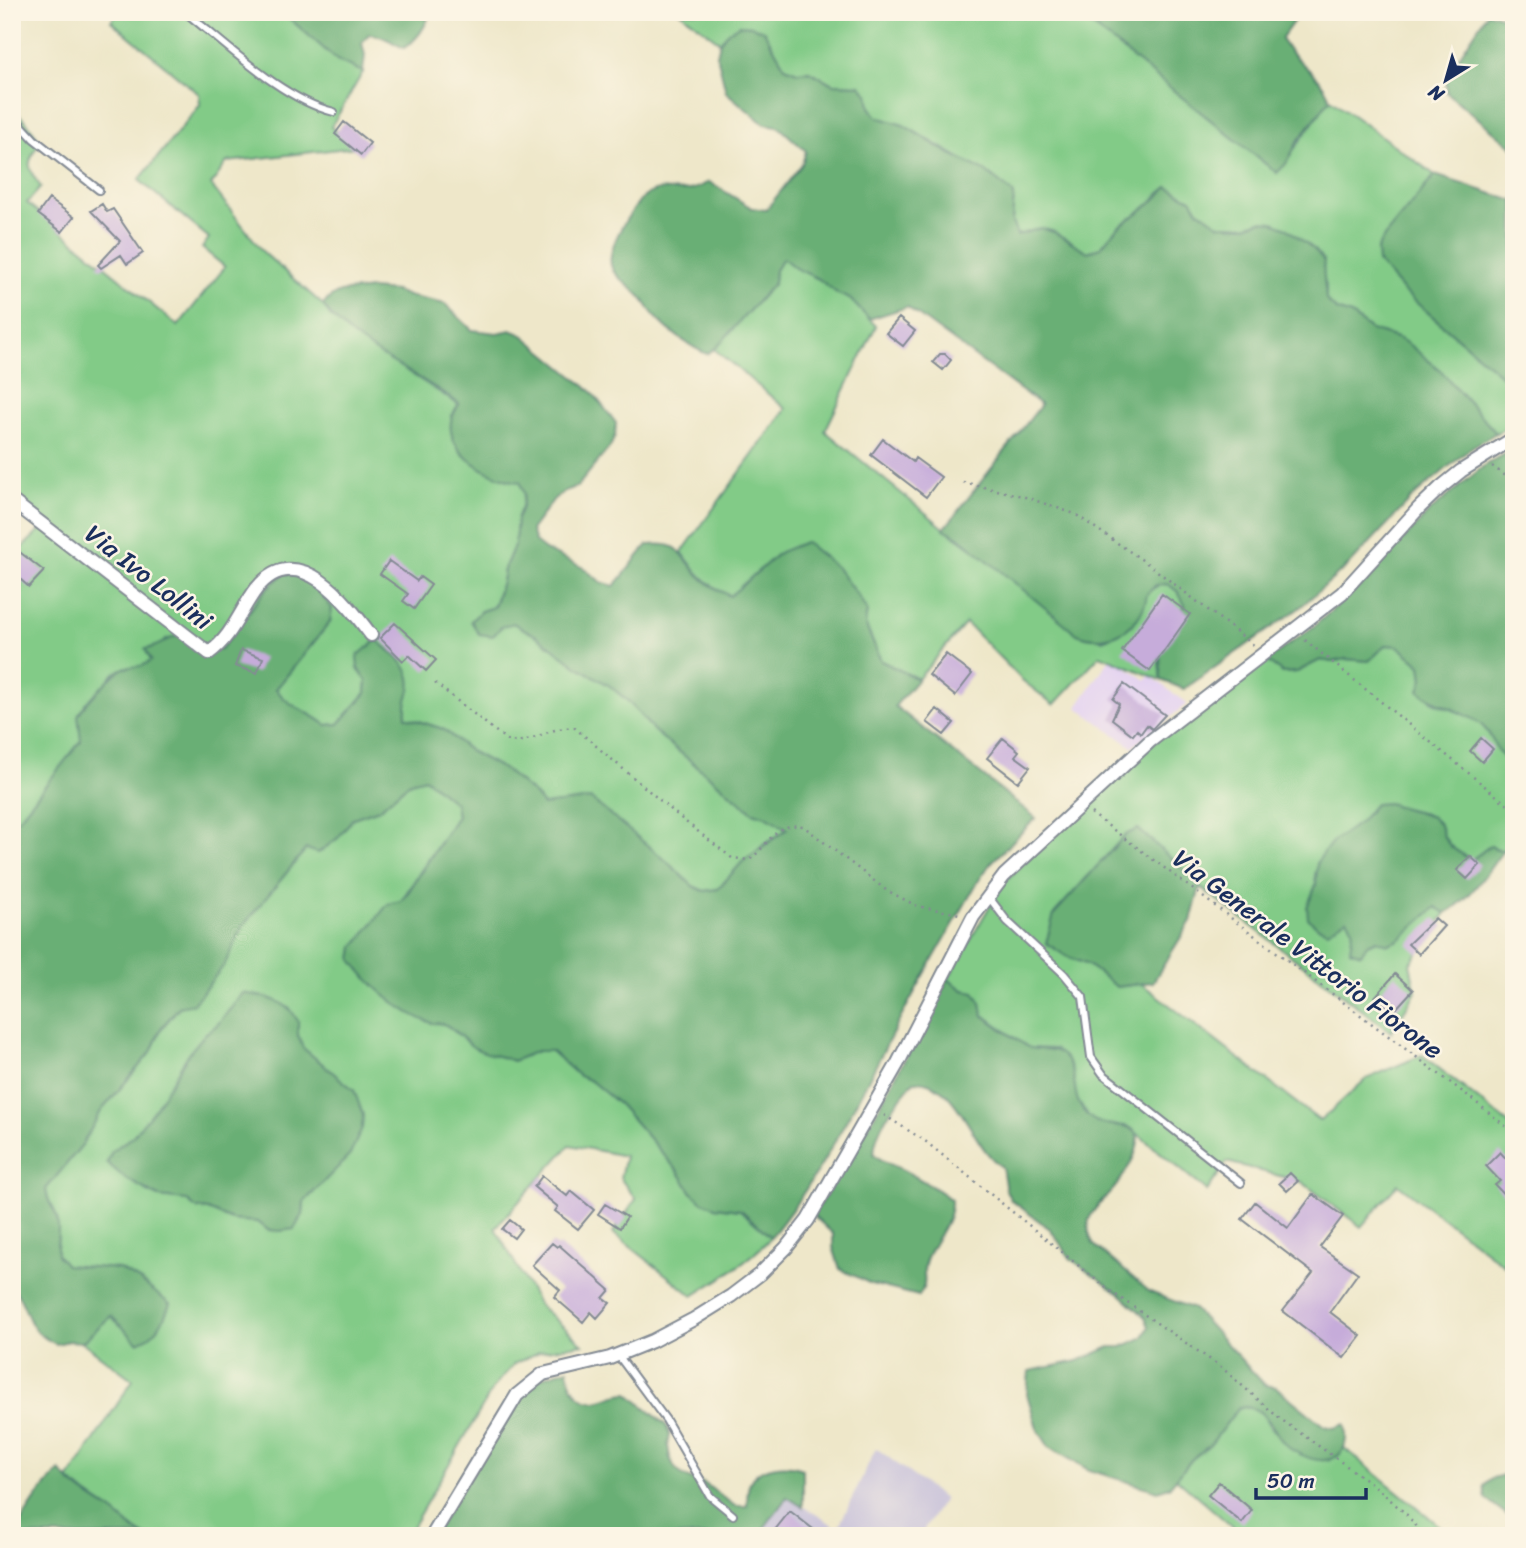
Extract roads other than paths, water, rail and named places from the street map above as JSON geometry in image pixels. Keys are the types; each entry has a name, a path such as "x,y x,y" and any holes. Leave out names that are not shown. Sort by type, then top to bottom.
{"street":[{"path":"432,1536 517,1395 527,1385 543,1374 618,1355 694,1319 760,1274 786,1248 808,1220 873,1107 973,917 1004,876 1149,742 1342,593 1419,508 1461,471 1514,438"},
{"name":"Via Ivo Lollini","path":"12,501 209,653 221,644 258,587 275,572 289,569 323,582 347,603 371,635"}],"lane":[{"path":"185,12 274,82 315,107 334,112"},
{"path":"12,116 34,139 99,190"},
{"path":"988,897 1007,921 1064,974 1083,997 1091,1057 1103,1074 1241,1183"},
{"path":"618,1355 666,1420 710,1496 733,1515"}]}
